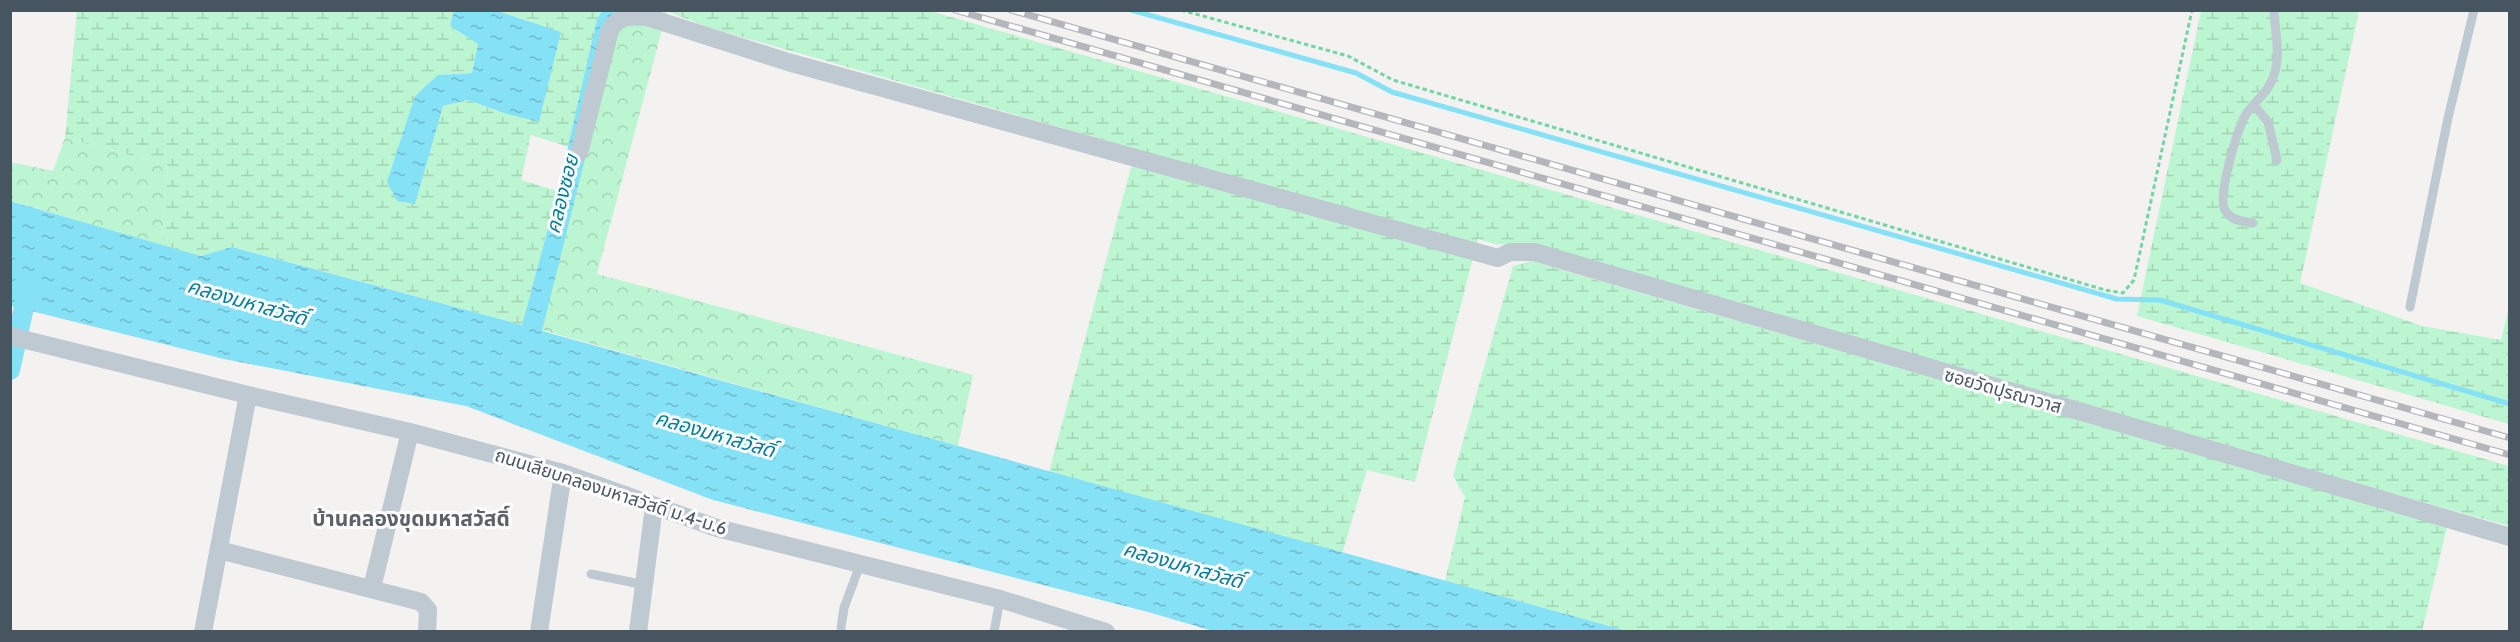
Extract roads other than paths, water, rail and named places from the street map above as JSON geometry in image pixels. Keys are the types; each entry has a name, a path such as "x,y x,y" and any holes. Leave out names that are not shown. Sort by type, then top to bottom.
{"street":[{"name":"ซอยวัดปุรณาวาส","path":"579,153 610,30 620,18 630,15 647,17 788,62 1498,258 1510,252 1534,252 2510,537"},
{"name":"ถนนเลียบคลองมหาสวัสดิ์ ม.4-ม.6","path":"10,336 248,395 410,432 563,473 717,528 1000,598 1106,632"},
{"path":"203,632 248,395"},
{"path":"372,588 410,432"},
{"path":"539,632 563,473"},
{"path":"638,632 654,506"},
{"path":"219,550 421,602 428,610 427,632"}],"lane":[{"path":"2253,223 2237,220 2223,208 2223,193 2238,130 2246,114 2265,94 2274,75 2278,53 2274,10"},
{"path":"2409,307 2448,118 2474,10"},
{"path":"2254,105 2268,122 2277,160"},
{"path":"841,628 844,608 861,562"},
{"path":"591,574 645,585"},
{"path":"994,632 1000,598"}],"water":[{"path":"454,10 497,11 561,32 539,122 468,100 443,106 415,204 397,201 387,182 415,96 438,75 472,73 478,44 450,26"},
{"path":"602,11 622,11 542,331 1627,631 1213,631 1148,612 713,500 466,406 224,359 11,306 10,201 201,256 232,247 522,325 558,191 597,19"}],"waterway":[{"path":"1131,10 1356,73 1392,92 2117,299 2160,300 2510,404"},
{"path":"10,370 29,285"}],"railway":[{"path":"955,10 2510,455"},
{"path":"1011,10 2510,438"}],"district":[{"name":"บ้านคลองขุดมหาสวัสดิ์","path":"411,519"}],"water label":[{"name":"คลองซอย","path":"562,194"},
{"name":"คลองมหาสวัสดิ์","path":"247,302"},
{"name":"คลองมหาสวัสดิ์","path":"715,434"},
{"name":"คลองมหาสวัสดิ์","path":"1183,565"}]}
